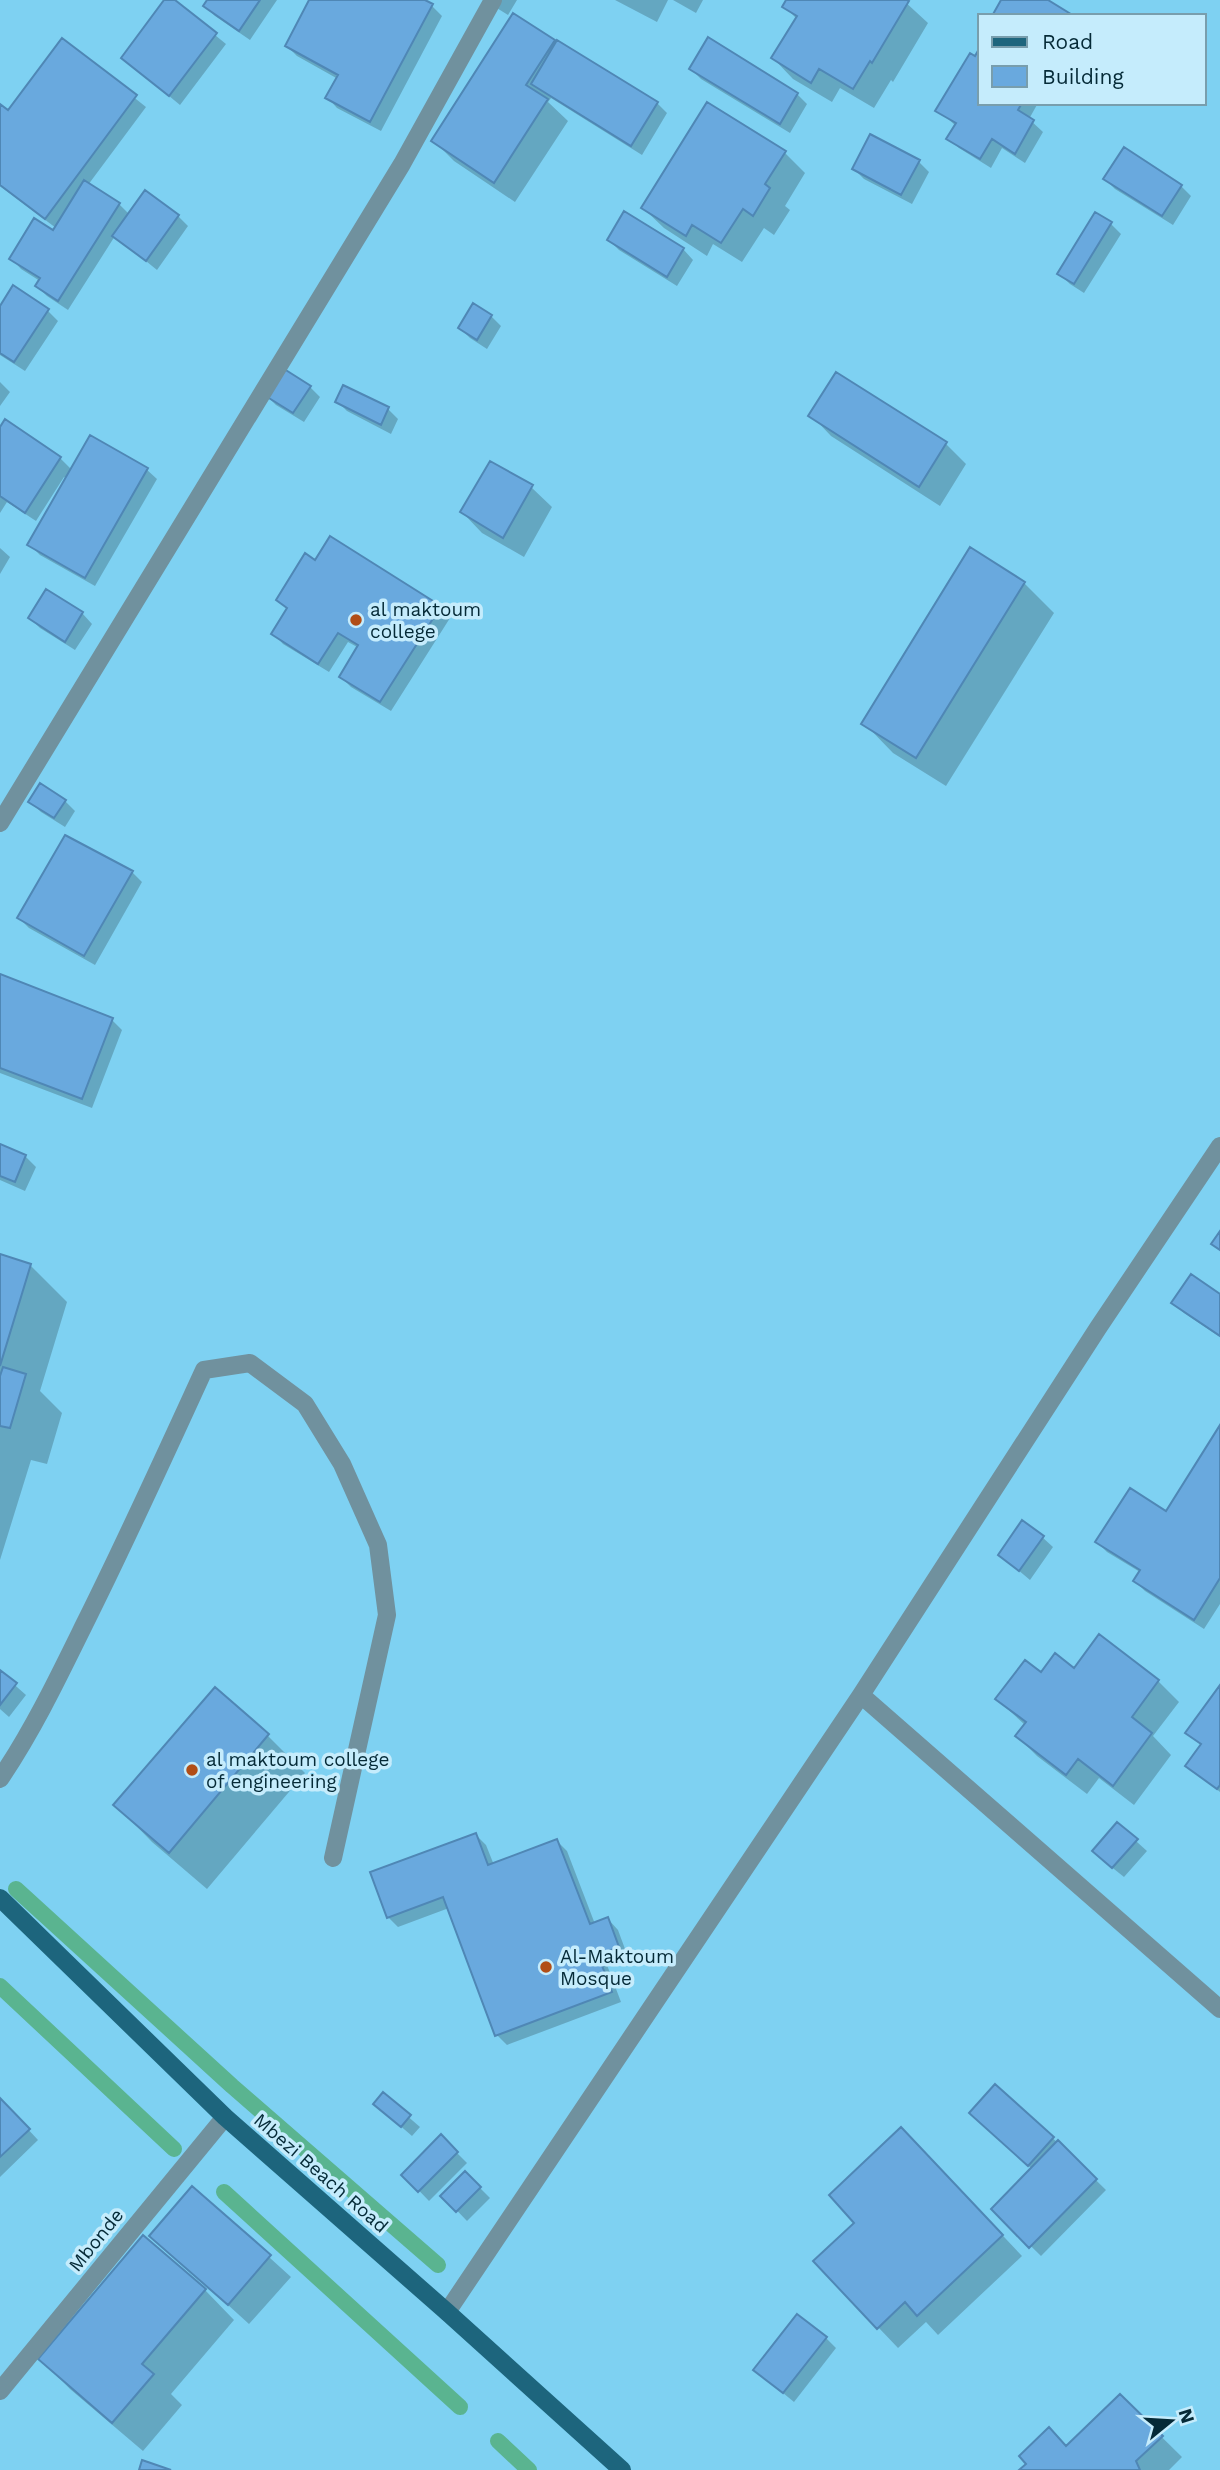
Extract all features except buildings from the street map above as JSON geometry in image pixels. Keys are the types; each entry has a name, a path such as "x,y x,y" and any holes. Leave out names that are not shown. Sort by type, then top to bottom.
{"main road":[{"name":"Mbezi Beach Road","path":"0,1898 225,2117 622,2470"}],"street":[{"path":"0,823 402,164 493,0"},
{"path":"447,2312 861,1695 1098,1328 1220,1146"},
{"path":"0,1779 26,1740 74,1646 133,1527 204,1370 250,1363 305,1404 342,1464 378,1545 387,1615 333,1858"},
{"path":"861,1695 1220,2010"},
{"name":"Mbonde","path":"0,2391 225,2117"}],"waterway":[{"path":"16,1889 232,2086 438,2265"},
{"path":"0,1986 174,2149"},
{"path":"224,2192 460,2407"},
{"path":"498,2441 529,2470"}],"place":[{"name":"al maktoum college","path":"356,620"},
{"name":"al maktoum college of engineering","path":"192,1770"},
{"name":"Al-Maktoum Mosque","path":"546,1967"}]}
